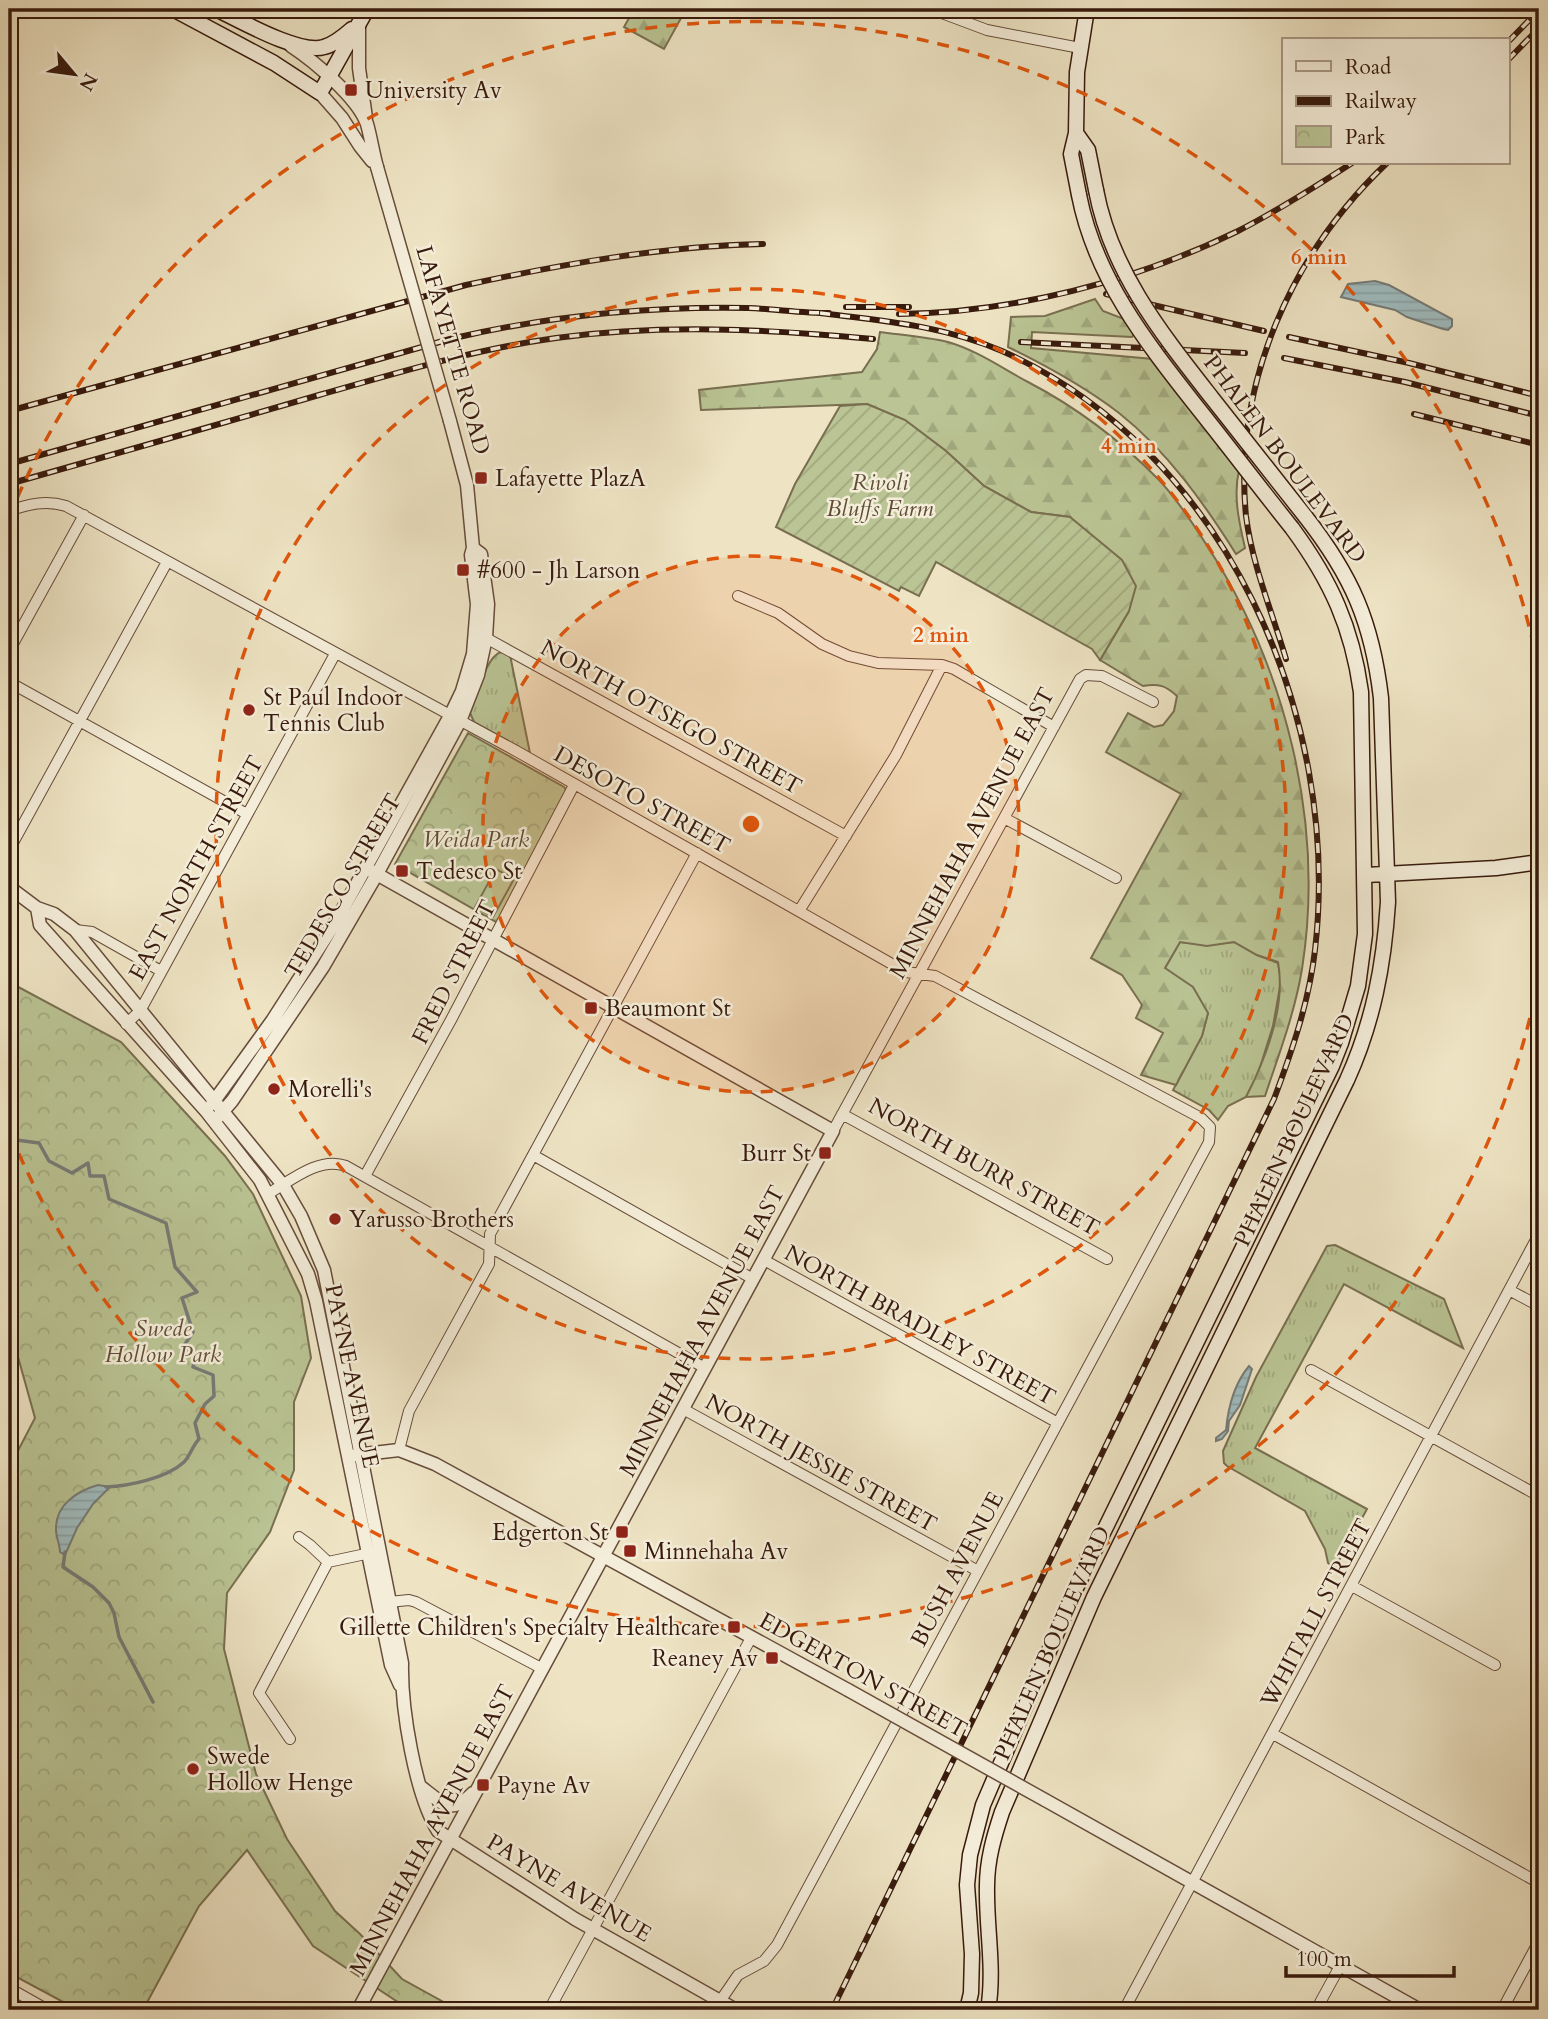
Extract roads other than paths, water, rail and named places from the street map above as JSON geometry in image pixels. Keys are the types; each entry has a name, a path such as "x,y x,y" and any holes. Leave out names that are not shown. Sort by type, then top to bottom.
{"main road":[{"name":"LAFAYETTE ROAD","path":"173,9 274,63 320,93"},
{"name":"LAFAYETTE ROAD","path":"216,9 286,42"},
{"path":"320,93 367,9"},
{"name":"PHALEN BOULEVARD","path":"967,2010 971,1993 972,1954 967,1885 970,1855 983,1805 1076,1588 1337,1055 1350,1016 1363,961 1366,875 1361,692 1346,622 1315,560 1159,359 1122,306 1091,240 1071,155 1076,133 1080,48 1087,9"},
{"path":"286,42 315,49 324,48 359,24"},
{"name":"PHALEN BOULEVARD","path":"988,2010 992,1974 987,1885 994,1836 1002,1812 1094,1597 1360,1052 1370,1023 1383,963 1388,902 1381,698 1378,669 1366,618 1350,581 1329,547 1174,349 1138,298 1107,235 1088,150 1076,133"},
{"path":"1366,875 1496,869 1539,862"}],"street":[{"path":"931,9 987,30 1080,48"},
{"path":"359,24 359,68 366,122"},
{"name":"LAFAYETTE ROAD","path":"286,42 309,57 330,76 366,122 467,485 473,548 471,555 481,636 478,656"},
{"name":"LAFAYETTE ROAD","path":"320,93 342,118 359,146 377,167"},
{"name":"DESOTO STREET","path":"9,511 22,506 54,502 84,515 455,718 906,972 935,976 1201,1118 1210,1127"},
{"path":"9,652 84,515"},
{"path":"9,850 167,562"},
{"path":"738,596 766,607 822,644 849,656 894,665 942,664 1054,727"},
{"name":"NORTH OTSEGO STREET","path":"481,636 846,836"},
{"name":"EAST NORTH STREET","path":"126,1024 140,1010 335,654"},
{"name":"TEDESCO STREET","path":"210,1116 220,1106 372,871 455,718 472,693 478,656"},
{"path":"799,911 906,738 942,664"},
{"name":"MINNEHAHA AVENUE EAST","path":"359,2008 1076,686 1086,675 1102,676 1153,702"},
{"path":"9,682 247,814"},
{"name":"FRED STREET","path":"365,1176 574,785"},
{"path":"1004,818 1116,878"},
{"path":"399,1450 409,1410 489,1264 490,1234 696,853"},
{"path":"372,871 833,1131"},
{"name":"PAYNE AVENUE","path":"9,887 37,908 54,914 75,930 283,1185 301,1216 324,1270 391,1665 402,1688"},
{"name":"PAYNE AVENUE","path":"37,908 40,925 210,1116 268,1194 313,1288 355,1455"},
{"name":"PAYNE AVENUE","path":"75,930 92,932 161,971"},
{"name":"NORTH BURR STREET","path":"842,1114 1107,1259"},
{"name":"BUSH AVENUE","path":"716,2005 738,1975 764,1961 777,1945 1209,1142 1210,1127"},
{"name":"NORTH BRADLEY STREET","path":"533,1156 752,1279"},
{"path":"268,1194 315,1167 336,1162 705,1368"},
{"name":"WHITALL STREET","path":"1125,2010 1539,1234"},
{"name":"NORTH BRADLEY STREET","path":"764,1260 1058,1423"},
{"path":"1509,1290 1539,1307"},
{"path":"1311,1370 1539,1496"},
{"name":"NORTH JESSIE STREET","path":"683,1409 978,1571"},
{"name":"EDGERTON STREET","path":"355,1455 399,1450 435,1464 848,1690 1420,2010"},
{"path":"299,1537 328,1562"},
{"path":"328,1562 373,1553"},
{"name":"PAYNE AVENUE","path":"373,1553 389,1602 402,1663 402,1688 415,1769 430,1817 438,1831 716,2005 736,2010"},
{"path":"290,1739 259,1693 328,1562"},
{"path":"1352,1586 1495,1665"},
{"path":"389,1602 416,1602 543,1669"},
{"path":"549,2010 751,1638"},
{"path":"1273,1734 1539,1883"},
{"path":"421,1787 444,1805 454,1807 465,1802 480,1785"},
{"path":"1502,2010 1539,1941"},
{"path":"1316,2010 1340,1966"},
{"path":"9,1988 48,2010"}],"water":[{"path":"1375,281 1389,285 1452,319 1452,326 1448,330 1443,329 1395,310 1341,297 1348,284"},
{"path":"1249,1366 1252,1369 1240,1405 1229,1421 1228,1431 1222,1439 1216,1441 1226,1430 1233,1396 1239,1380"},
{"path":"98,1485 110,1487 93,1504 77,1528 65,1555 60,1552 56,1533 59,1513 75,1495"}],"waterway":[{"path":"9,1139 39,1143 49,1161 72,1173 88,1163 90,1176 104,1176 109,1199 166,1223 175,1267 197,1292 182,1298 193,1332 183,1347 196,1354 193,1367 213,1375 214,1396 205,1404 195,1423 199,1439 184,1462 168,1473 136,1483 106,1487"},
{"path":"65,1552 63,1567 93,1587 109,1603 119,1637 153,1702"}],"railway":[{"path":"1510,40 1539,10"},
{"path":"1510,58 1539,28"},
{"path":"899,314 985,308 1073,291 1116,279 1199,249 1238,231 1350,164"},
{"path":"1286,659 1258,570 1246,516 1244,466 1249,417 1260,370 1276,323 1297,279 1323,237 1353,199 1386,164"},
{"path":"9,411 466,285 613,257 688,248 763,244"},
{"path":"1106,294 1264,331"},
{"path":"846,307 909,307"},
{"path":"9,464 450,339 524,324 598,314 673,309 748,308 829,313"},
{"path":"820,313 934,330 1002,351 1081,396 1149,453 1206,522 1252,600 1287,684 1309,772 1318,861 1315,950 1309,988 1274,1099 832,2010"},
{"path":"9,484 407,370 526,343 595,334 674,330 754,331 873,339"},
{"path":"1289,337 1409,363 1539,396"},
{"path":"1021,342 1245,353"},
{"path":"1284,358 1405,382 1539,416"},
{"path":"1414,414 1539,445"}],"place":[{"name":"University Av","path":"351,90"},
{"name":"Lafayette PlazA","path":"481,478"},
{"name":"#600 - Jh Larson","path":"463,570"},
{"name":"St Paul Indoor Tennis Club","path":"249,710"},
{"name":"Tedesco St","path":"402,871"},
{"name":"Beaumont St","path":"591,1008"},
{"name":"Morelli's","path":"274,1089"},
{"name":"Burr St","path":"825,1153"},
{"name":"Yarusso Brothers","path":"335,1219"},
{"name":"Edgerton St","path":"622,1532"},
{"name":"Minnehaha Av","path":"630,1551"},
{"name":"Gillette Children's Specialty Healthcare","path":"734,1627"},
{"name":"Reaney Av","path":"772,1658"},
{"name":"Swede Hollow Henge","path":"193,1769"},
{"name":"Payne Av","path":"483,1785"}],"park label":[{"name":"Rivoli Bluffs Farm","path":"880,495"},
{"name":"Weida Park","path":"476,839"},
{"name":"Swede Hollow Park","path":"163,1341"}]}
